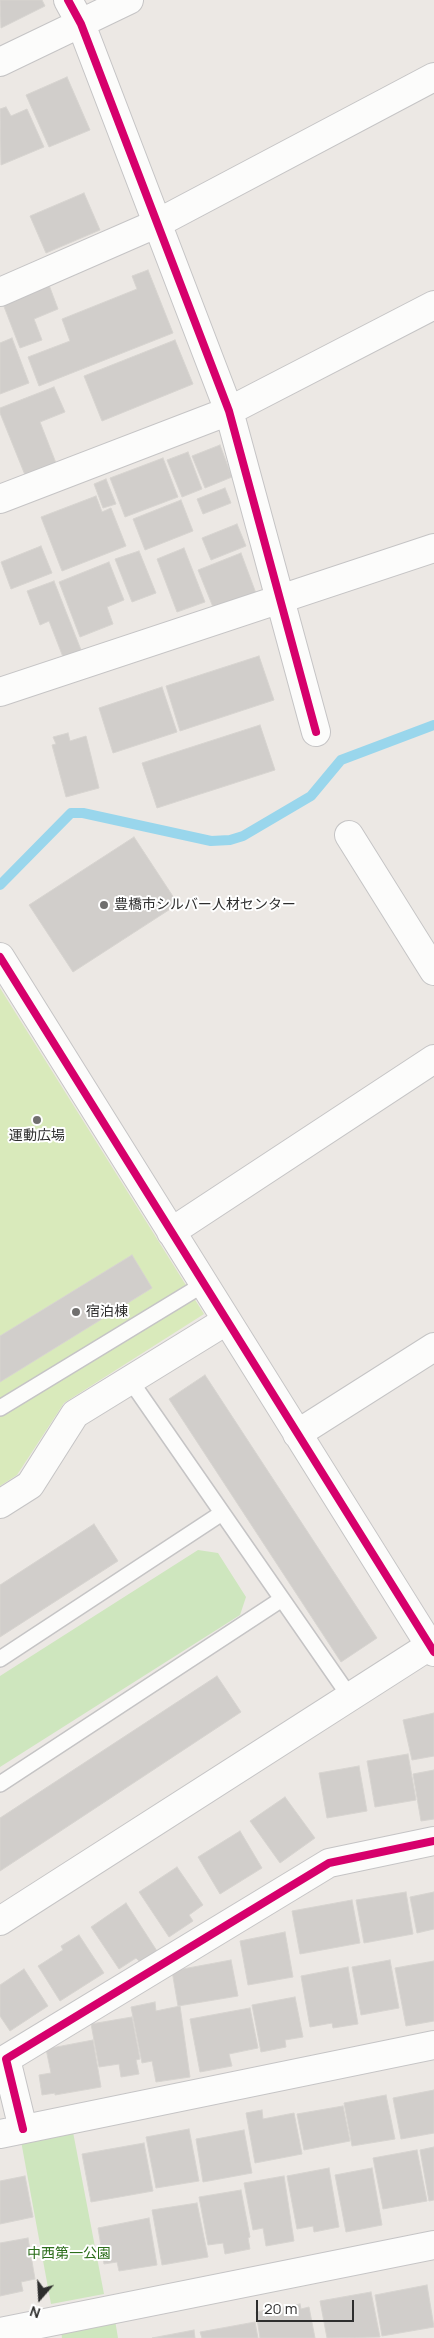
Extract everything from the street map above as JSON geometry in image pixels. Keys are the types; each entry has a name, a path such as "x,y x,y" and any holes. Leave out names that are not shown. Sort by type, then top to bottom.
{"street":[{"path":"68,0 80,24 158,223 229,411 316,732"},
{"path":"0,62 130,0"},
{"path":"0,292 158,223 434,77"},
{"path":"0,499 229,411 434,305"},
{"path":"0,692 434,548"},
{"path":"349,835 434,971"},
{"path":"0,956 170,1232 432,1647 350,1697 0,1921"},
{"path":"170,1232 434,1059"},
{"path":"0,1504 30,1485 75,1414 226,1321"},
{"path":"297,1434 434,1347"},
{"path":"434,1841 329,1863 6,2059 11,2131 434,2045"},
{"path":"0,2332 434,2245"}],"lane":[{"path":"0,1408 204,1284"},
{"path":"130,1380 350,1697"},
{"path":"0,1659 222,1513"},
{"path":"0,1784 282,1599"}],"green space":[{"path":"0,988 204,1314 64,1403 17,1475 0,1486"},
{"path":"198,1550 218,1553 246,1597 240,1615 0,1767 0,1676"},
{"name":"中西第一公園","path":"73,2132 104,2294 51,2304 21,2141"},
{"path":"115,2320 118,2338 62,2338 61,2330"}],"building":[{"path":"0,0 42,0 45,6 1,28"},
{"path":"67,77 90,130 49,147 26,95"},
{"path":"6,107 11,116 27,109 44,147 1,165 0,109"},
{"path":"84,193 100,230 46,253 30,216"},
{"path":"148,270 173,333 39,386 28,357 70,341 62,319 137,289 132,276"},
{"path":"49,285 58,309 34,319 42,340 20,348 3,304"},
{"path":"12,338 29,383 0,394 0,343"},
{"path":"175,340 193,384 102,421 84,376"},
{"path":"54,387 65,412 40,422 56,463 25,475 0,413 0,408"},
{"path":"220,445 232,477 205,488 192,456"},
{"path":"188,452 202,489 182,497 167,460"},
{"path":"163,458 178,497 125,517 110,478"},
{"path":"106,479 116,504 103,508 94,484"},
{"path":"225,488 231,503 203,514 197,499"},
{"path":"96,496 102,512 111,508 126,546 62,571 41,517"},
{"path":"181,500 193,531 145,550 133,519"},
{"path":"237,524 246,546 211,560 202,538"},
{"path":"41,546 52,573 11,589 1,562"},
{"path":"184,548 205,602 177,612 157,559"},
{"path":"139,551 156,593 132,602 115,559"},
{"path":"241,553 257,596 215,612 198,570"},
{"path":"109,562 124,600 107,607 113,624 80,637 59,582"},
{"path":"54,581 81,650 63,657 49,621 40,625 27,591"},
{"path":"259,656 274,700 180,731 166,686"},
{"path":"162,687 177,732 113,753 99,708"},
{"path":"260,725 275,770 157,808 142,763"},
{"path":"68,733 70,741 86,736 99,788 66,797 52,745 56,744 53,737"},
{"name":"豊橋市シルバー人材センター","path":"134,837 178,904 73,972 29,905"},
{"name":"宿泊棟","path":"132,1255 152,1288 0,1382 0,1336"},
{"path":"205,1375 377,1638 341,1662 169,1399"},
{"path":"94,1524 118,1561 0,1637 0,1585"},
{"path":"217,1676 241,1712 0,1871 0,1818"},
{"path":"434,1713 434,1756 412,1760 403,1720"},
{"path":"408,1754 416,1800 375,1807 367,1761"},
{"path":"359,1766 367,1811 327,1818 319,1773"},
{"path":"434,1770 434,1819 421,1821 413,1774"},
{"path":"285,1797 315,1838 280,1863 250,1821"},
{"path":"240,1831 262,1868 220,1894 198,1857"},
{"path":"177,1867 203,1905 189,1915 193,1921 169,1937 139,1892"},
{"path":"406,1892 413,1934 364,1943 356,1900"},
{"path":"434,1892 434,1929 417,1933 410,1897"},
{"path":"352,1900 360,1943 300,1954 292,1911"},
{"path":"126,1903 157,1951 140,1962 136,1958 119,1969 91,1927"},
{"path":"285,1932 293,1977 248,1985 240,1941"},
{"path":"79,1935 104,1973 60,2001 38,1966 63,1950 61,1946"},
{"path":"231,1960 238,1996 178,2006 172,1971"},
{"path":"390,1960 399,2008 361,2015 352,1967"},
{"path":"434,1961 434,2021 406,2026 395,1968"},
{"path":"348,1967 358,2024 333,2028 332,2023 310,2027 301,1976"},
{"path":"24,1969 48,2006 10,2031 0,2016 0,1985"},
{"path":"295,1997 303,2037 285,2040 286,2047 261,2052 252,2005"},
{"path":"155,2002 156,2011 180,2006 190,2077 156,2082 152,2061 142,2063 131,2007"},
{"path":"250,2008 258,2048 229,2054 232,2066 200,2072 190,2019"},
{"path":"132,2017 140,2059 136,2060 139,2074 121,2077 119,2064 99,2067 91,2024"},
{"path":"93,2040 101,2087 55,2095 55,2093 42,2095 39,2075 51,2073 46,2049"},
{"path":"434,2090 434,2133 401,2139 393,2098"},
{"path":"386,2095 395,2139 352,2146 344,2103"},
{"path":"343,2106 350,2141 304,2150 297,2114"},
{"path":"262,2110 263,2119 294,2113 302,2154 255,2163 246,2113"},
{"path":"189,2129 199,2181 156,2188 146,2137"},
{"path":"244,2130 252,2173 203,2182 196,2139"},
{"path":"144,2143 153,2191 91,2202 82,2154"},
{"path":"434,2147 434,2200 429,2201 420,2150"},
{"path":"417,2150 427,2201 383,2209 373,2158"},
{"path":"329,2168 339,2227 314,2232 313,2226 297,2229 287,2176"},
{"path":"372,2168 382,2225 346,2232 335,2175"},
{"path":"25,2176 33,2217 0,2224 0,2181"},
{"path":"284,2176 294,2241 266,2246 263,2228 253,2230 244,2183"},
{"path":"241,2190 250,2237 248,2238 250,2249 225,2254 223,2243 208,2245 199,2197"},
{"path":"197,2203 208,2257 162,2265 152,2210"},
{"path":"149,2218 157,2265 119,2271 117,2262 104,2264 98,2228"},
{"path":"28,2238 35,2279 21,2282 23,2291 0,2296 0,2243"},
{"path":"427,2285 434,2327 382,2336 375,2295"},
{"path":"371,2292 380,2337 327,2338 320,2301"},
{"path":"300,2304 301,2309 309,2307 315,2338 260,2338 256,2312"},
{"path":"255,2322 258,2338 202,2338 200,2332"},
{"path":"194,2330 195,2338 152,2338"}],"waterway":[{"path":"0,885 71,813 83,813 211,841 230,840 243,836 311,796 341,760 434,725"}],"cycle path":[{"path":"68,0 81,24 229,411 316,732"},
{"path":"0,957 434,1652"},
{"path":"23,2129 6,2059 329,1863 434,1841"}],"place":[{"name":"豊橋市シルバー人材センター","path":"104,905"},
{"name":"運動広場","path":"37,1120"},
{"name":"宿泊棟","path":"76,1312"}]}
